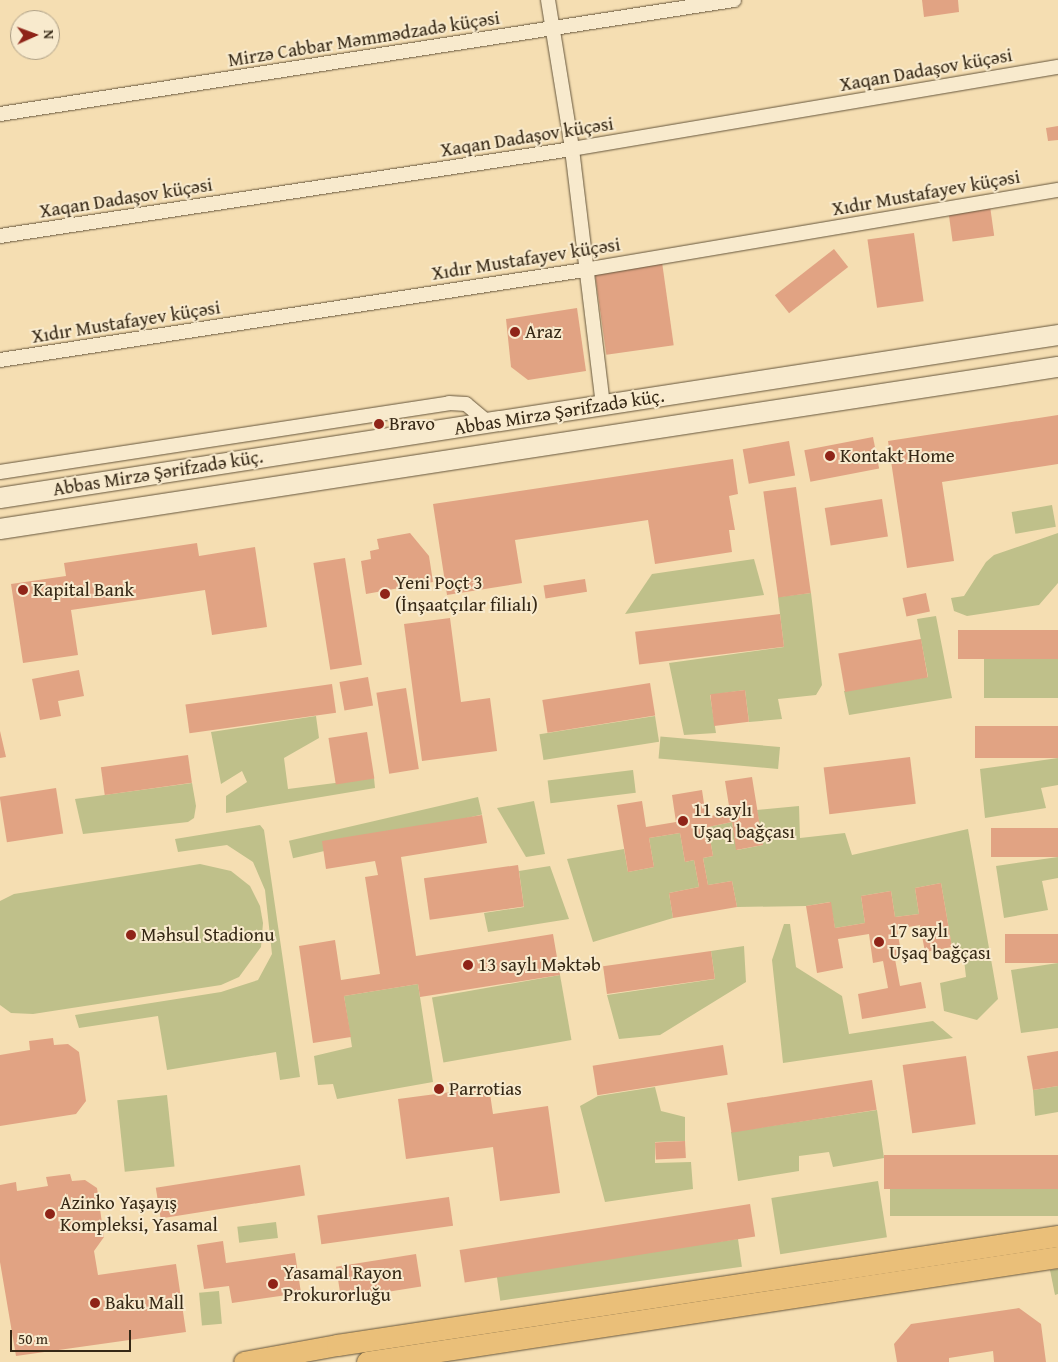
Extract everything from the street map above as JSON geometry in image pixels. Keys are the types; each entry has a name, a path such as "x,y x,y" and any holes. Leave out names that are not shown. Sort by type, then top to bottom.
{"main road":[{"name":"Abbas Mirzə Şərifzadə küç.","path":"0,498 1058,335"},
{"path":"882,362 886,392"},
{"name":"Abbas Mirzə Şərifzadə küç.","path":"0,529 1058,367"},
{"path":"244,1362 355,1342 1058,1236"},
{"path":"367,1362 1058,1257"}],"street":[{"path":"548,0 572,149 584,270 603,405"},
{"name":"Mirzə Cabbar Məmmədzadə küçəsi","path":"0,114 552,30 734,0"},
{"name":"Xaqan Dadaşov küçəsi","path":"0,236 572,149 1058,67"},
{"name":"Xıdır Mustafayev küçəsi","path":"0,360 584,270 1058,190"},
{"path":"0,472 449,403 466,404 489,422"}],"green space":[{"path":"1052,505 1056,527 1015,534 1012,512"},
{"path":"1058,533 1058,583 1039,605 967,616 954,611 951,598 964,596 986,562 994,555"},
{"path":"754,559 764,595 625,614 652,574"},
{"path":"811,593 822,685 816,695 778,699 782,719 749,722 745,690 710,695 716,733 684,735 669,663 784,647 778,597"},
{"path":"936,616 952,698 849,715 844,691 928,677 917,619"},
{"path":"984,659 1058,659 1058,698 984,698"},
{"path":"316,716 319,738 284,758 288,789 374,778 375,788 226,813 226,796 247,782 242,771 221,784 211,732"},
{"path":"655,716 659,742 544,760 539,734"},
{"path":"660,737 780,747 778,769 659,758"},
{"path":"1058,758 1058,785 1041,788 1046,808 985,818 980,769"},
{"path":"633,770 636,793 550,803 548,780"},
{"path":"192,783 196,806 194,818 188,822 83,834 75,799"},
{"path":"478,797 482,815 293,858 289,841"},
{"path":"534,801 545,854 526,857 497,808"},
{"path":"799,806 800,838 845,833 852,855 968,829 998,999 977,1020 944,1011 940,983 966,977 963,951 952,947 941,883 915,888 919,914 895,917 891,891 861,896 865,923 835,928 830,902 806,906 737,907 732,881 708,885 703,858 713,856 708,827 732,822 737,850 763,845 757,810"},
{"path":"260,825 264,830 300,1077 280,1080 276,1052 167,1070 158,1016 79,1028 75,1015 221,992 258,980 272,954 265,890 253,862 227,845 178,852 175,839"},
{"path":"680,833 685,862 694,860 699,887 669,893 673,918 593,942 567,859 624,849 628,872 654,867 649,838"},
{"path":"1058,857 1058,878 1042,881 1048,910 1004,918 996,866"},
{"name":"Məhsul Stadionu","path":"200,864 231,871 250,886 260,906 263,923 261,947 239,977 221,985 33,1014 11,1013 0,1005 0,901 14,894"},
{"path":"550,866 569,919 488,932 484,913 524,907 519,871"},
{"path":"784,924 790,924 796,967 842,996 849,1034 933,1021 953,1038 783,1063 772,960"},
{"path":"744,946 746,982 660,1035 619,1039 607,995 715,979 711,951"},
{"path":"1058,963 1058,1028 1021,1033 1011,970"},
{"path":"560,975 571,1040 443,1063 432,998"},
{"path":"418,984 433,1082 337,1099 333,1084 318,1085 314,1056 352,1047 344,996"},
{"path":"1058,1086 1058,1112 1035,1116 1033,1090"},
{"path":"655,1087 661,1111 685,1117 685,1141 655,1142 655,1163 691,1162 693,1189 605,1202 580,1106 598,1096"},
{"path":"167,1095 175,1167 125,1172 117,1100"},
{"path":"877,1110 884,1158 833,1167 829,1152 799,1156 799,1171 738,1181 731,1132"},
{"path":"878,1181 887,1237 780,1254 771,1198"},
{"path":"890,1189 1058,1189 1058,1216 890,1216"},
{"path":"276,1222 278,1238 239,1243 237,1227"},
{"path":"738,1239 742,1267 500,1301 496,1273"},
{"path":"1058,1269 1058,1294 1055,1295 1050,1270"},
{"path":"219,1291 222,1324 202,1326 199,1293"}],"building":[{"path":"922,0 958,0 959,12 924,17"},
{"path":"1058,126 1058,140 1048,141 1046,128"},
{"path":"990,206 994,236 953,242 948,212"},
{"path":"914,233 924,301 877,308 867,240"},
{"path":"834,249 848,267 789,313 775,295"},
{"path":"662,262 674,345 606,355 595,271"},
{"path":"577,308 586,371 528,380 511,367 506,319"},
{"path":"1058,415 1058,464 942,482 954,561 907,568 888,441"},
{"path":"873,437 879,468 810,482 804,450"},
{"path":"789,441 795,475 749,484 743,449"},
{"path":"733,459 738,494 729,496 735,530 729,530 732,552 655,564 648,520 515,540 522,583 447,595 433,504"},
{"path":"796,487 811,593 778,598 763,492"},
{"path":"882,499 888,537 831,546 825,508"},
{"path":"410,533 429,556 433,582 366,594 361,561 371,559 370,551 379,549 377,539"},
{"path":"197,543 199,556 255,547 267,627 212,635 205,590 71,610 78,655 23,663 11,584 66,576 64,563"},
{"path":"345,558 362,665 330,670 313,563"},
{"path":"585,579 587,592 546,598 544,586"},
{"path":"926,593 930,612 906,617 903,598"},
{"path":"780,614 784,647 639,665 635,632"},
{"path":"450,618 461,702 490,698 497,751 422,761 404,624"},
{"path":"958,630 1058,630 1058,659 958,659"},
{"path":"921,639 928,677 845,692 838,654"},
{"path":"79,670 84,696 58,701 61,716 40,720 32,679"},
{"path":"368,677 373,706 344,711 339,682"},
{"path":"650,683 655,716 548,733 542,700"},
{"path":"332,684 336,713 189,733 185,705"},
{"path":"406,688 419,769 389,774 376,693"},
{"path":"745,690 749,722 714,726 710,694"},
{"path":"975,726 1058,726 1058,758 975,758"},
{"path":"0,731 6,757 0,758"},
{"path":"367,732 374,778 336,785 328,738"},
{"path":"188,755 192,783 105,795 101,767"},
{"path":"910,757 916,804 829,814 824,768"},
{"path":"752,777 763,845 736,850 732,822 708,827 713,856 703,858 708,885 732,881 737,907 673,918 669,893 699,887 694,860 685,862 680,833 649,838 654,867 628,872 617,805 642,801 646,827 676,822 672,795 702,790 706,817 730,812 725,781"},
{"path":"56,788 63,833 7,842 0,797"},
{"name":"13 saylı Məktəb","path":"482,815 487,843 401,857 416,956 553,934 560,975 420,997 418,984 344,996 351,1037 313,1043 299,946 335,940 341,980 380,974 365,877 378,875 375,861 326,869 322,841"},
{"path":"991,828 1058,828 1058,857 991,857"},
{"path":"518,865 524,907 430,920 424,878"},
{"path":"941,883 952,947 925,952 920,925 897,929 902,958 895,959 900,986 921,982 926,1008 862,1019 858,994 888,988 883,961 873,963 869,934 838,939 843,968 817,973 806,906 831,902 835,928 865,923 861,896 891,891 895,917 919,914 915,888"},
{"path":"1005,934 1058,934 1058,963 1005,963"},
{"path":"711,951 715,979 607,994 603,966"},
{"path":"53,1038 54,1045 68,1044 79,1052 86,1101 76,1114 0,1126 0,1055 30,1050 29,1041"},
{"path":"723,1045 728,1075 597,1095 593,1066"},
{"path":"1058,1051 1058,1086 1033,1090 1027,1056"},
{"path":"966,1056 976,1124 912,1133 903,1065"},
{"path":"872,1080 877,1110 732,1133 727,1103"},
{"path":"489,1087 493,1114 548,1106 560,1193 500,1201 493,1147 406,1159 398,1099"},
{"path":"685,1141 686,1158 656,1160 655,1143"},
{"path":"884,1155 1058,1155 1058,1189 884,1189"},
{"path":"300,1165 305,1196 161,1218 156,1188"},
{"name":"Baku Mall","path":"70,1174 72,1181 85,1180 97,1188 104,1237 94,1251 98,1275 176,1264 186,1332 16,1356 0,1262 0,1185 16,1182 17,1191 48,1186 46,1177"},
{"path":"449,1197 453,1226 321,1244 317,1216"},
{"path":"750,1204 755,1237 465,1283 460,1250"},
{"path":"223,1241 226,1263 295,1253 301,1293 232,1303 229,1286 204,1289 197,1245"},
{"path":"416,1254 421,1287 341,1299 336,1267"},
{"path":"1019,1308 1041,1324 1046,1362 994,1362 993,1351 949,1358 949,1362 897,1362 894,1344 911,1324"}],"place":[{"name":"Araz","path":"515,332"},
{"name":"Bravo","path":"379,424"},
{"name":"Kontakt Home","path":"830,456"},
{"name":"Kapital Bank","path":"23,590"},
{"name":"Yeni Poçt 3 (İnşaatçılar filialı)","path":"385,594"},
{"name":"11 saylı Uşaq bağçası","path":"683,821"},
{"name":"Məhsul Stadionu","path":"131,935"},
{"name":"17 saylı Uşaq bağçası","path":"879,942"},
{"name":"13 saylı Məktəb","path":"468,965"},
{"name":"Parrotias","path":"439,1089"},
{"name":"Azinko Yaşayış Kompleksi, Yasamal","path":"50,1214"},
{"name":"Yasamal Rayon Prokurorluğu","path":"273,1284"},
{"name":"Baku Mall","path":"95,1303"}]}
